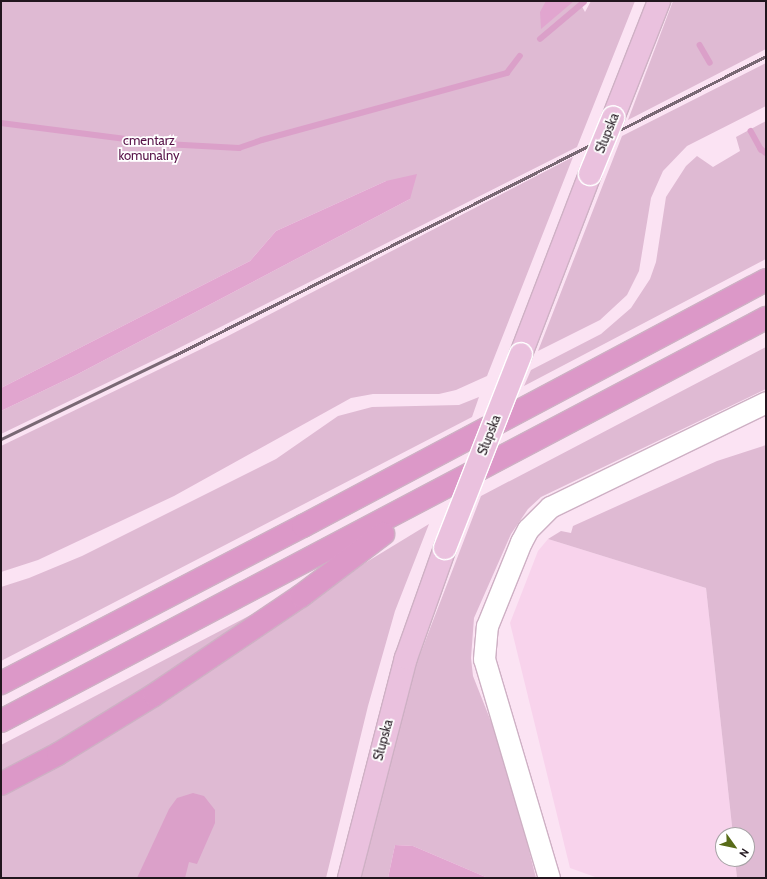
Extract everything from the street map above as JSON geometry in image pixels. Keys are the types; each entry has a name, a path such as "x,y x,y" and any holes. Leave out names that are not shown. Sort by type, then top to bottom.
{"highway":[{"path":"1,683 303,526 766,280"},
{"path":"1,721 434,495 766,318"},
{"path":"1,784 107,725 241,637 301,596 434,495"}],"main road":[{"name":"Słupska","path":"349,878 404,665 445,548 590,174 659,1"}],"street":[{"path":"549,878 484,659 487,626 521,542 538,517 555,504 766,402"}],"shaded area":[{"path":"546,1 574,1 541,29 540,12"},
{"path":"417,174 410,199 76,375 1,411 1,388 250,261 276,231 386,181"},
{"path":"548,539 706,588 732,827 715,827 715,867 736,867 737,878 598,878 570,868 510,623 538,551"},
{"path":"193,793 204,796 215,810 215,823 197,864 189,862 185,878 137,878 169,809 177,798"},
{"path":"395,845 413,846 488,878 388,878"}],"green space":[{"name":"cmentarz komunalny","path":"1,1 579,1 585,12 591,1 635,1 577,147 173,351 1,434 1,411 76,375 410,199 386,181 276,231 250,261 1,388"},
{"path":"673,1 766,1 766,49 628,120"},
{"path":"766,63 766,106 687,146 663,171 651,198 639,271 627,295 600,320 538,351 622,136"},
{"path":"766,121 766,259 524,386 531,370 601,334 631,308 650,279 656,262 666,197 686,166 697,156 713,167 740,151 736,137"},
{"path":"573,157 487,376 456,390 439,394 373,394 351,398 174,496 38,560 1,572 1,446 224,338"},
{"path":"766,347 766,389 541,497 528,509 511,534 474,618 471,658 473,676 507,762 536,878 488,878 413,846 395,845 388,878 360,878 416,665 481,496"},
{"path":"479,397 472,417 1,661 1,587 29,578 82,556 276,459 338,416 372,407 459,405"},
{"path":"766,445 766,878 737,878 736,867 755,867 755,827 732,827 706,588 548,539 561,531 571,533 573,526 717,461"},
{"path":"429,524 395,611 368,706 326,878 1,878 1,795 38,777 267,630 360,566"},
{"path":"266,607 85,728 1,775 1,745"}],"waterway":[{"path":"540,39 584,2"},
{"path":"700,45 710,62"},
{"path":"1,123 165,144 239,148 262,140 507,73 520,56"},
{"path":"751,131 761,149 766,153"}],"railway":[{"path":"1,439 175,355 766,56"}]}
